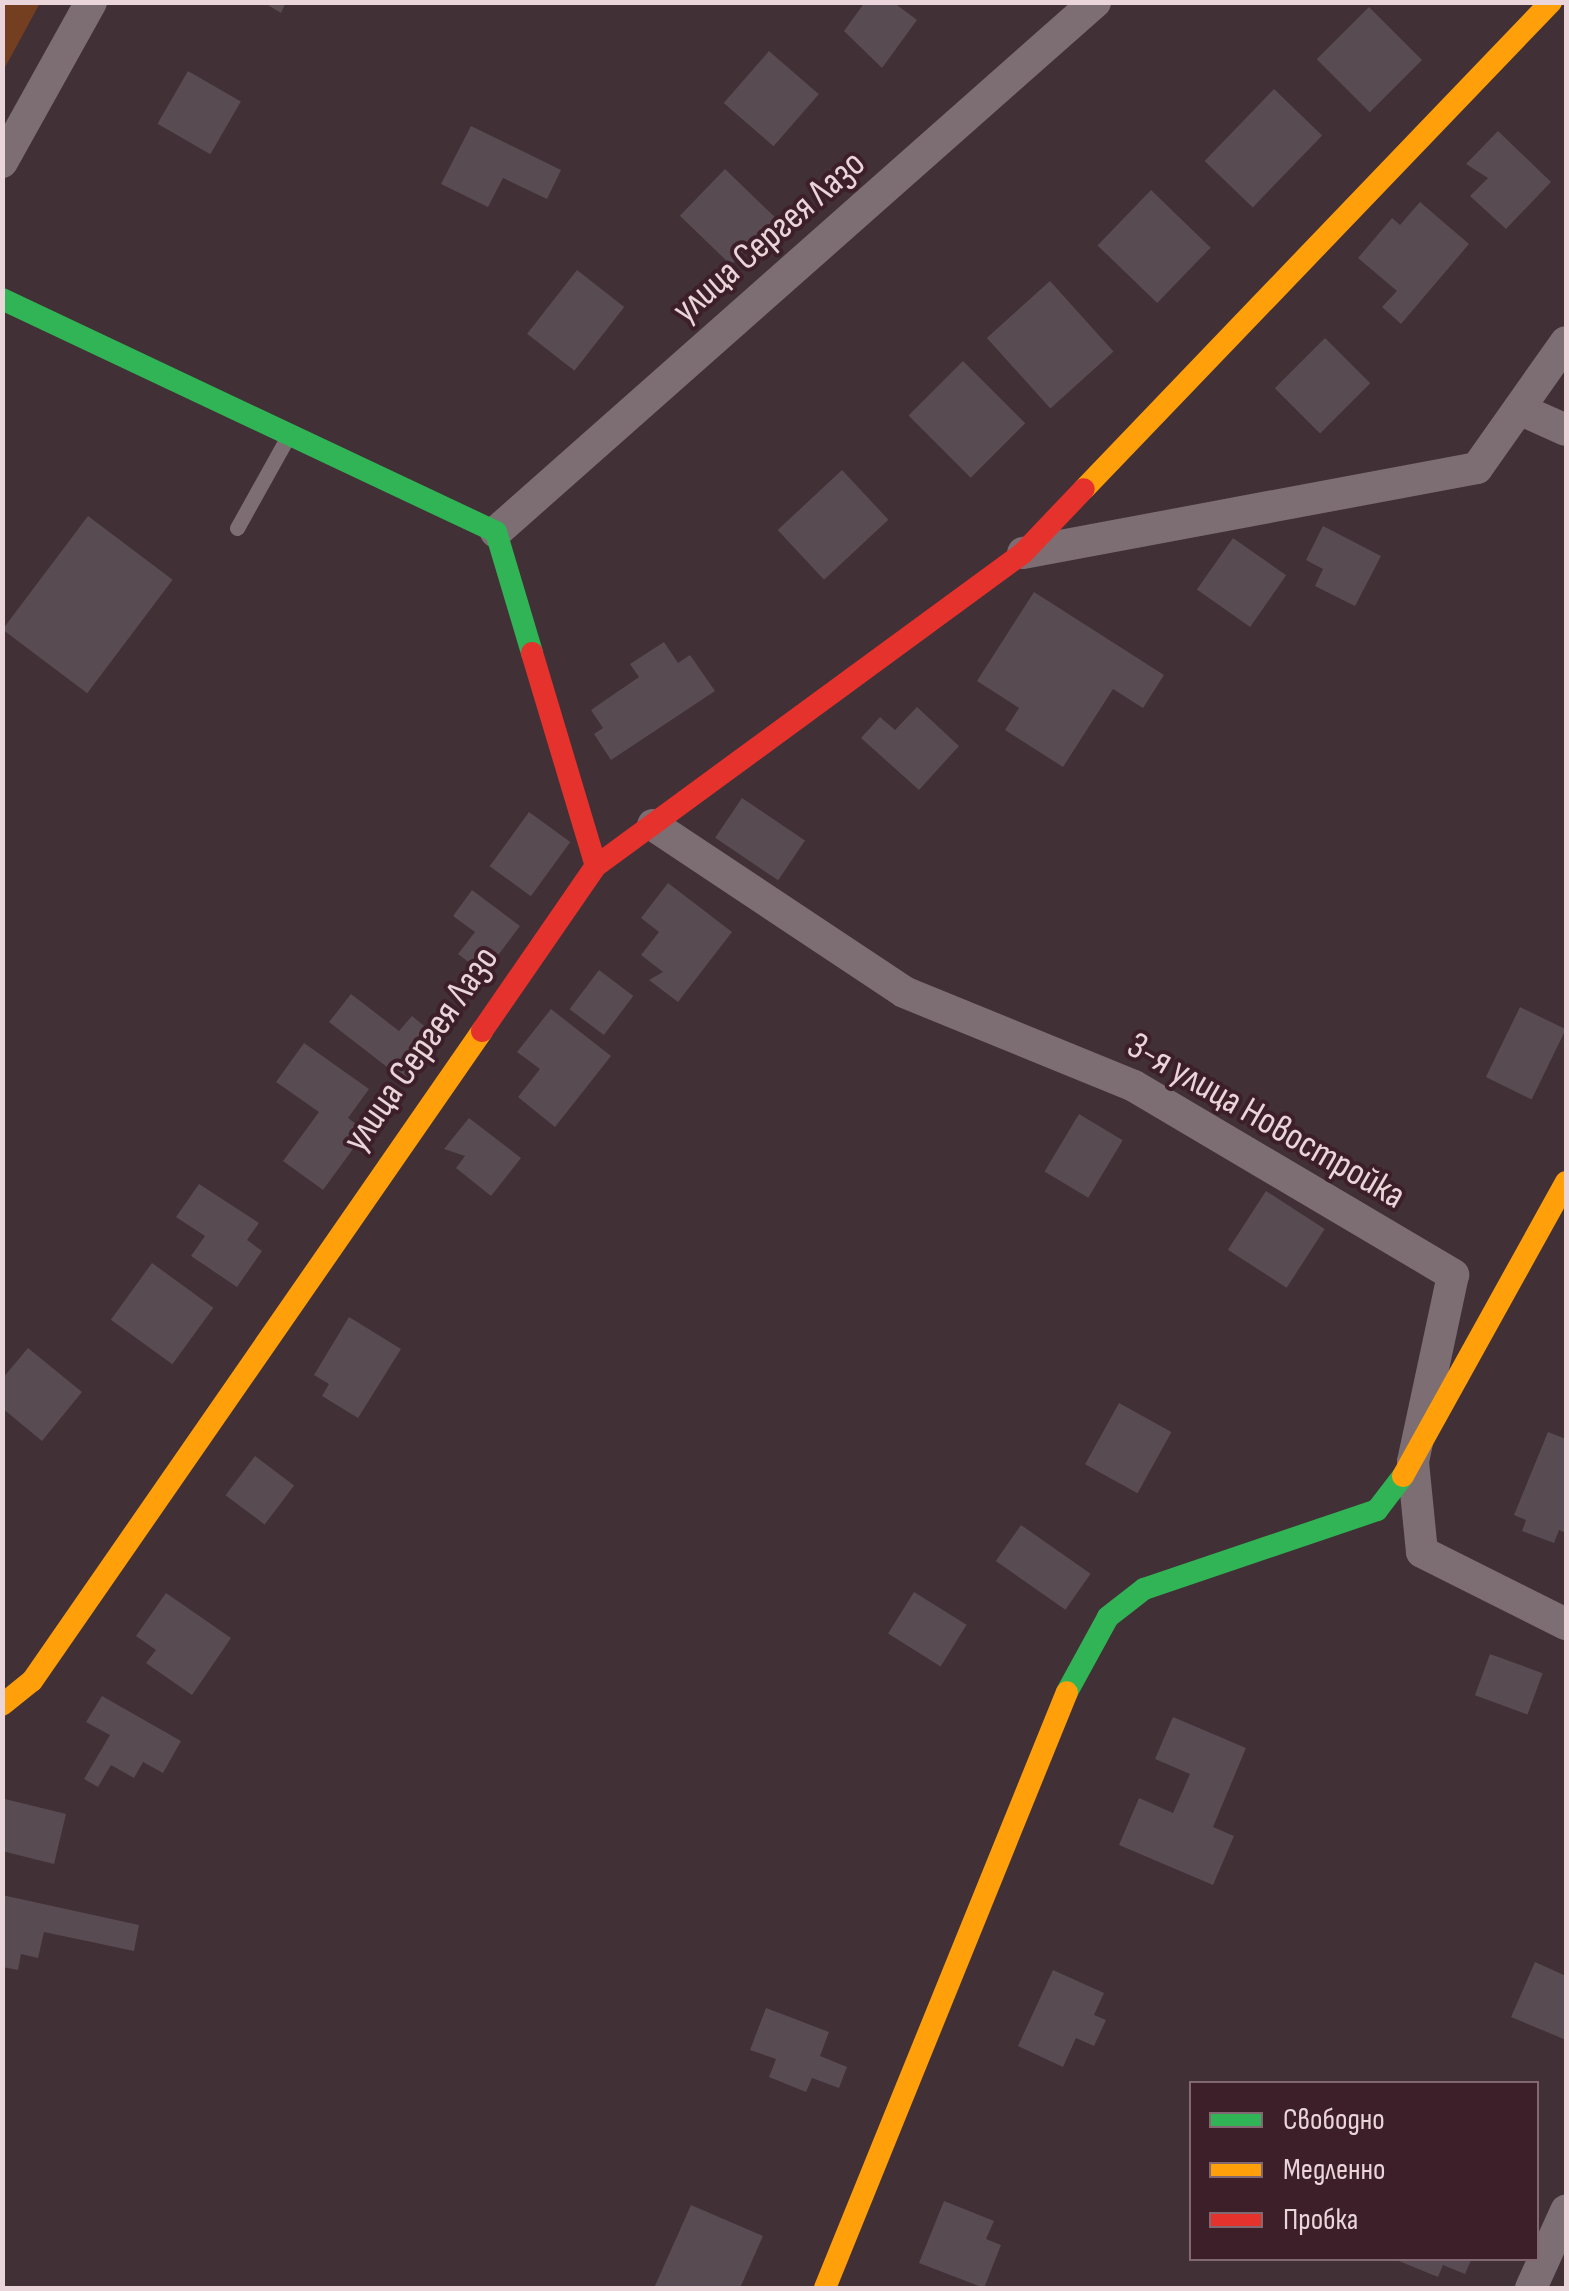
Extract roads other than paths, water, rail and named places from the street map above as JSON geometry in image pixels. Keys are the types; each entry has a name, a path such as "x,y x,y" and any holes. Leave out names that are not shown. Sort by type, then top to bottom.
{"street":[{"path":"2,162 90,2"},
{"name":"улица Сергея Лазо","path":"496,532 1094,2"},
{"name":"улица Сергея Лазо","path":"2,1705 32,1681 596,866 1022,553 1551,2"},
{"path":"2,299 496,532 596,866"},
{"name":"улица Сергея Лазо","path":"1022,553 1477,468 1566,342"},
{"path":"1519,408 1566,430"},
{"name":"3-я улица Новостройка","path":"652,825 904,992 1134,1086 1453,1275 1413,1462 1422,1552 1566,1624"},
{"path":"825,2288 1054,1716 1108,1617 1144,1589 1191,1568 1378,1510 1413,1462 1566,1182"},
{"path":"1531,2288 1566,2211"}],"lane":[{"path":"236,528 289,434"}]}
